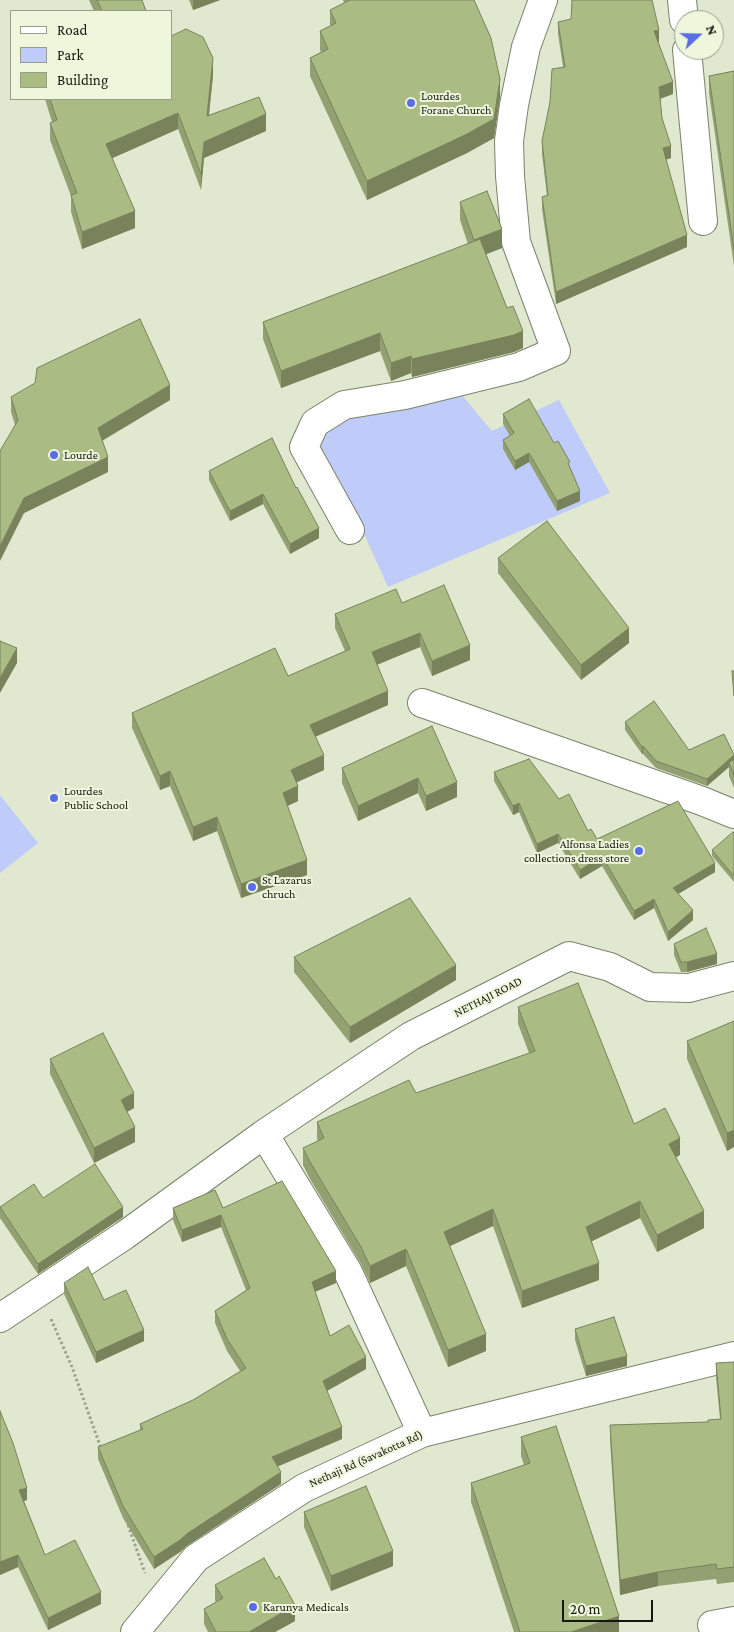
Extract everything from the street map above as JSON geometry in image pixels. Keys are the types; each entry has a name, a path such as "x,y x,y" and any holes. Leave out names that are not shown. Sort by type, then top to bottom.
{"street":[{"path":"350,530 304,447 315,423 344,405 405,395 519,367 556,351 516,242 509,141 526,47 543,0"},
{"path":"688,60 703,220"},
{"path":"422,703 702,801 734,814"},
{"name":"NETHAJI ROAD","path":"0,1318 125,1235 264,1134 411,1036 569,956 610,967 650,987 689,988 734,976"},
{"path":"264,1134 348,1272 422,1433"},
{"name":"Nethaji Rd (Savakotta Rd)","path":"135,1632 196,1558 304,1488 422,1433 734,1356"}],"path":[{"path":"39,1292 72,1367 104,1456"},
{"path":"126,1519 156,1607"}],"green space":[{"path":"460,393 492,431 559,400 610,493 388,587 354,512 313,448 323,426 354,414"},
{"path":"0,795 38,843 0,873"}],"building":[{"path":"97,0 142,0 146,10 102,10"},
{"name":"Lourdes Forane Church","path":"350,0 474,0 491,38 500,79 494,119 467,134 367,181 310,58 328,49 320,31 336,23 330,10"},
{"path":"572,0 652,0 659,30 654,31 673,82 659,87 662,118 671,146 663,148 687,235 556,292 542,197 548,195 542,141 550,102 552,69 565,67 558,22 571,19"},
{"path":"186,29 203,37 213,58 207,116 259,97 266,114 204,142 201,174 178,113 106,144 135,211 82,232 71,195 77,193 50,123 57,120 50,100 172,100 172,36"},
{"path":"734,71 734,249 709,76"},
{"path":"487,191 502,229 474,240 460,202"},
{"path":"480,239 507,308 513,306 523,331 514,335 412,359 411,356 391,363 380,333 281,371 263,322"},
{"name":"Lourde","path":"140,319 170,385 98,428 108,457 24,498 0,546 0,451 18,420 11,397 35,383 37,368"},
{"path":"529,399 554,443 558,441 570,462 568,463 580,491 557,501 529,453 515,461 503,440 514,433 503,414"},
{"path":"272,438 296,488 319,528 290,544 263,494 230,511 209,471"},
{"path":"547,521 629,628 581,665 498,558"},
{"path":"444,585 470,645 432,661 420,633 372,652 388,691 310,725 324,755 291,770 298,786 283,793 307,860 241,884 217,817 193,827 170,771 160,776 132,713 275,648 288,676 350,649 335,614 396,589 402,603"},
{"path":"0,641 17,648 0,678"},
{"path":"732,671 734,671 734,696"},
{"path":"654,701 689,750 724,734 734,755 707,779 656,761 642,747 625,722"},
{"path":"432,726 457,782 426,796 418,778 358,806 342,768"},
{"path":"529,759 559,799 569,794 588,831 591,829 597,839 678,801 715,863 673,888 693,910 668,932 654,899 634,911 602,856 580,870 558,834 537,844 519,803 513,806 494,772"},
{"path":"734,760 734,775 729,762"},
{"path":"734,833 734,876 712,850"},
{"path":"410,898 456,965 350,1027 294,957"},
{"path":"706,928 717,954 681,962 674,944"},
{"path":"578,983 634,1124 665,1108 680,1138 669,1144 704,1211 657,1235 640,1201 586,1227 599,1263 522,1291 493,1209 444,1232 486,1334 448,1350 406,1249 370,1266 361,1247 303,1148 324,1138 317,1122 409,1080 416,1093 535,1051 518,1007"},
{"path":"734,1021 734,1130 727,1133 687,1041"},
{"path":"103,1033 134,1093 121,1100 135,1127 94,1148 50,1059"},
{"path":"95,1164 123,1207 38,1264 0,1207 34,1184 43,1198"},
{"path":"282,1181 336,1271 312,1282 330,1336 349,1325 366,1357 323,1381 342,1427 272,1457 281,1472 154,1557 123,1506 98,1447 143,1429 140,1424 193,1400 246,1368 227,1339 215,1311 250,1288 221,1215 182,1230 173,1208 215,1190 223,1208"},
{"path":"88,1267 104,1300 126,1290 144,1330 96,1352 64,1283"},
{"path":"614,1317 627,1356 586,1366 575,1329"},
{"path":"734,1362 734,1567 717,1569 716,1564 658,1572 620,1580 610,1425 708,1422 708,1420 721,1419 716,1363"},
{"path":"0,1411 13,1443 27,1488 19,1490 45,1555 75,1540 101,1592 48,1618 18,1555 0,1562"},
{"path":"556,1426 619,1616 571,1632 520,1632 471,1483 530,1463 521,1437"},
{"path":"366,1486 393,1551 331,1576 304,1512"},
{"name":"Karunya Medicals","path":"264,1558 276,1579 279,1576 295,1605 249,1632 216,1632 204,1609 223,1598 215,1585"}],"place":[{"name":"Lourdes Forane Church","path":"411,103"},
{"name":"Lourde","path":"54,455"},
{"name":"Lourdes Public School","path":"54,798"},
{"name":"Alfonsa Ladies collections dress store","path":"639,851"},
{"name":"St Lazarus chruch","path":"252,887"},
{"name":"Karunya Medicals","path":"253,1607"}]}
